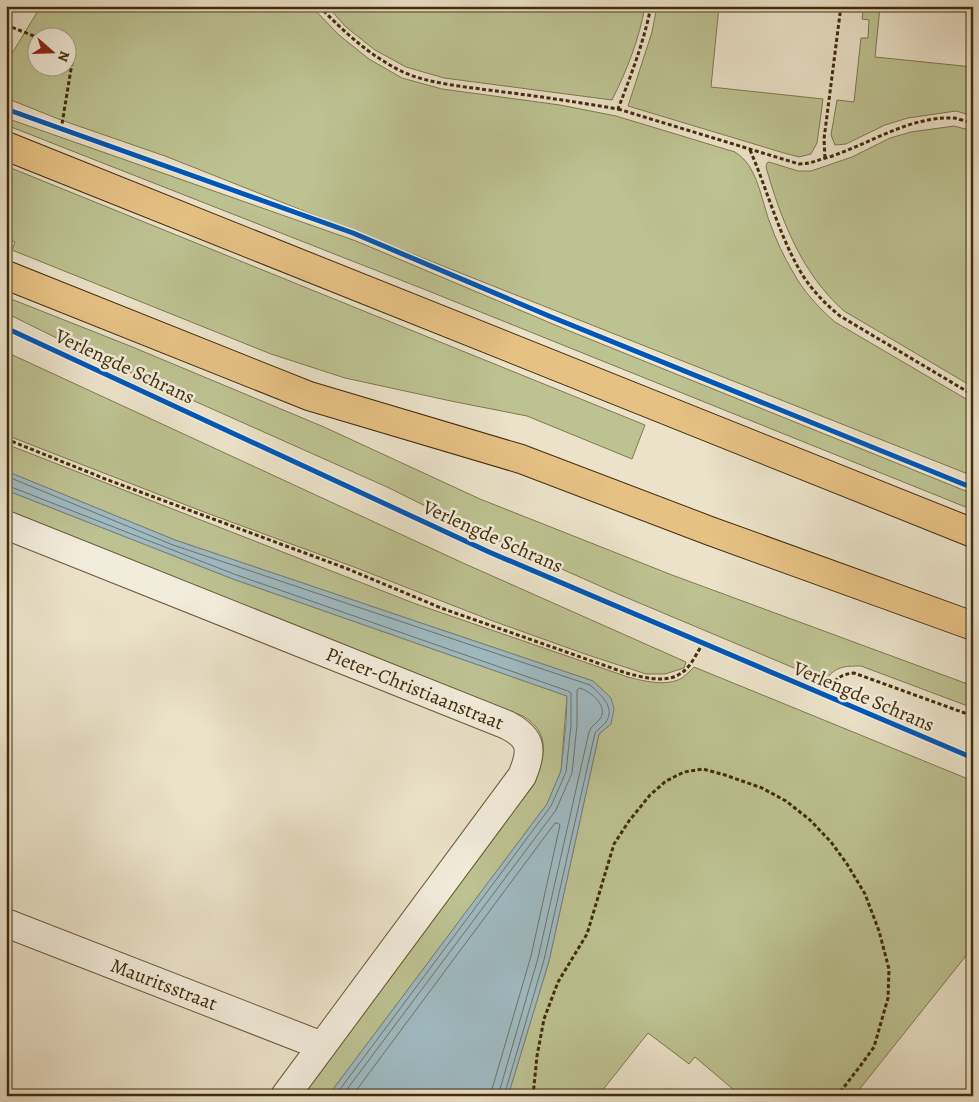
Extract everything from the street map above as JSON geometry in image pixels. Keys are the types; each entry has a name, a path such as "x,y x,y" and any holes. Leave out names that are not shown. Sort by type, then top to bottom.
{"main road":[{"path":"6,146 973,533"},
{"name":"Verlengde Schrans","path":"6,275 309,396 521,459 710,531 973,626"}],"street":[{"name":"Pieter-Christiaanstraat","path":"6,524 507,725 519,732 527,742 529,759 522,776 285,1096"},
{"name":"Mauritsstraat","path":"6,923 322,1046"}],"path":[{"path":"319,6 343,31 372,55 404,73 443,84 618,110 799,164 809,164 849,150 887,132 931,120 955,118 973,123"},
{"path":"618,110 646,30 651,6"},
{"path":"824,158 824,139 841,6"},
{"path":"6,25 28,34"},
{"path":"61,130 70,78"},
{"path":"52,126 68,132"},
{"path":"750,150 761,174 777,222 795,262 826,304 840,316 973,395"},
{"path":"6,439 108,480 348,569 442,608 626,673 653,680 679,674 688,667 702,643"},
{"path":"694,640 711,647"},
{"path":"830,686 843,674 854,673 973,716"},
{"path":"532,1096 544,1020 558,982 587,934 614,844 639,808 666,781 684,772 703,769 762,788 786,801 810,820 831,842 865,894 879,931 889,968 888,998 874,1047 862,1066 837,1096"}],"green space":[{"path":"41,6 311,6 339,35 369,59 402,78 442,89 560,105 616,116 735,152 743,158 754,175 772,229 786,260 797,279 817,305 835,322 973,403 973,476 165,156 61,120 6,98 8,60"},
{"path":"327,6 645,6 632,54 612,100 444,78 406,67 375,50 346,27"},
{"path":"657,6 719,6 711,87 823,99 817,143 811,154 799,157 628,106 652,32"},
{"path":"864,6 880,7 875,57 973,67 973,116 956,111 908,118 885,125 846,144 835,145 831,135 837,100 854,102 861,38 868,38 869,20 862,19"},
{"path":"6,118 356,241 567,330 973,494 973,510 421,288 6,125"},
{"path":"954,126 973,131 973,387 844,311 829,296 816,280 795,245 786,226 766,167 769,162 798,171 811,171 852,157 890,138 911,132"},
{"path":"6,166 645,425 632,459 527,416 345,378 271,354 12,250 15,242 6,238"},
{"path":"6,297 130,346 324,427 480,499 672,575 973,686 973,708 861,666 841,668 833,672 825,681 618,594 476,531 387,487 89,354 6,313"},
{"path":"6,352 463,563 686,662 684,668 665,674 646,674 585,654 204,512 6,435"},
{"path":"6,444 416,604 641,680 662,683 676,681 694,667 973,781 973,947 854,1096 741,1096 695,1057 689,1064 648,1033 598,1096 508,1096 549,961 599,734 611,724 611,698 593,681 175,540 6,471"},
{"path":"6,490 233,579 567,696 561,771 547,804 328,1096 303,1096 535,783 543,754 542,738 538,730 523,716 6,510"}],"water":[{"path":"6,471 175,540 593,681 611,698 614,709 611,724 599,734 549,961 508,1096 328,1096 547,804 561,771 567,696 233,579 6,490"}],"cycle path":[{"path":"6,109 353,233 549,316 973,488"},
{"path":"6,328 489,552 973,758"}]}
